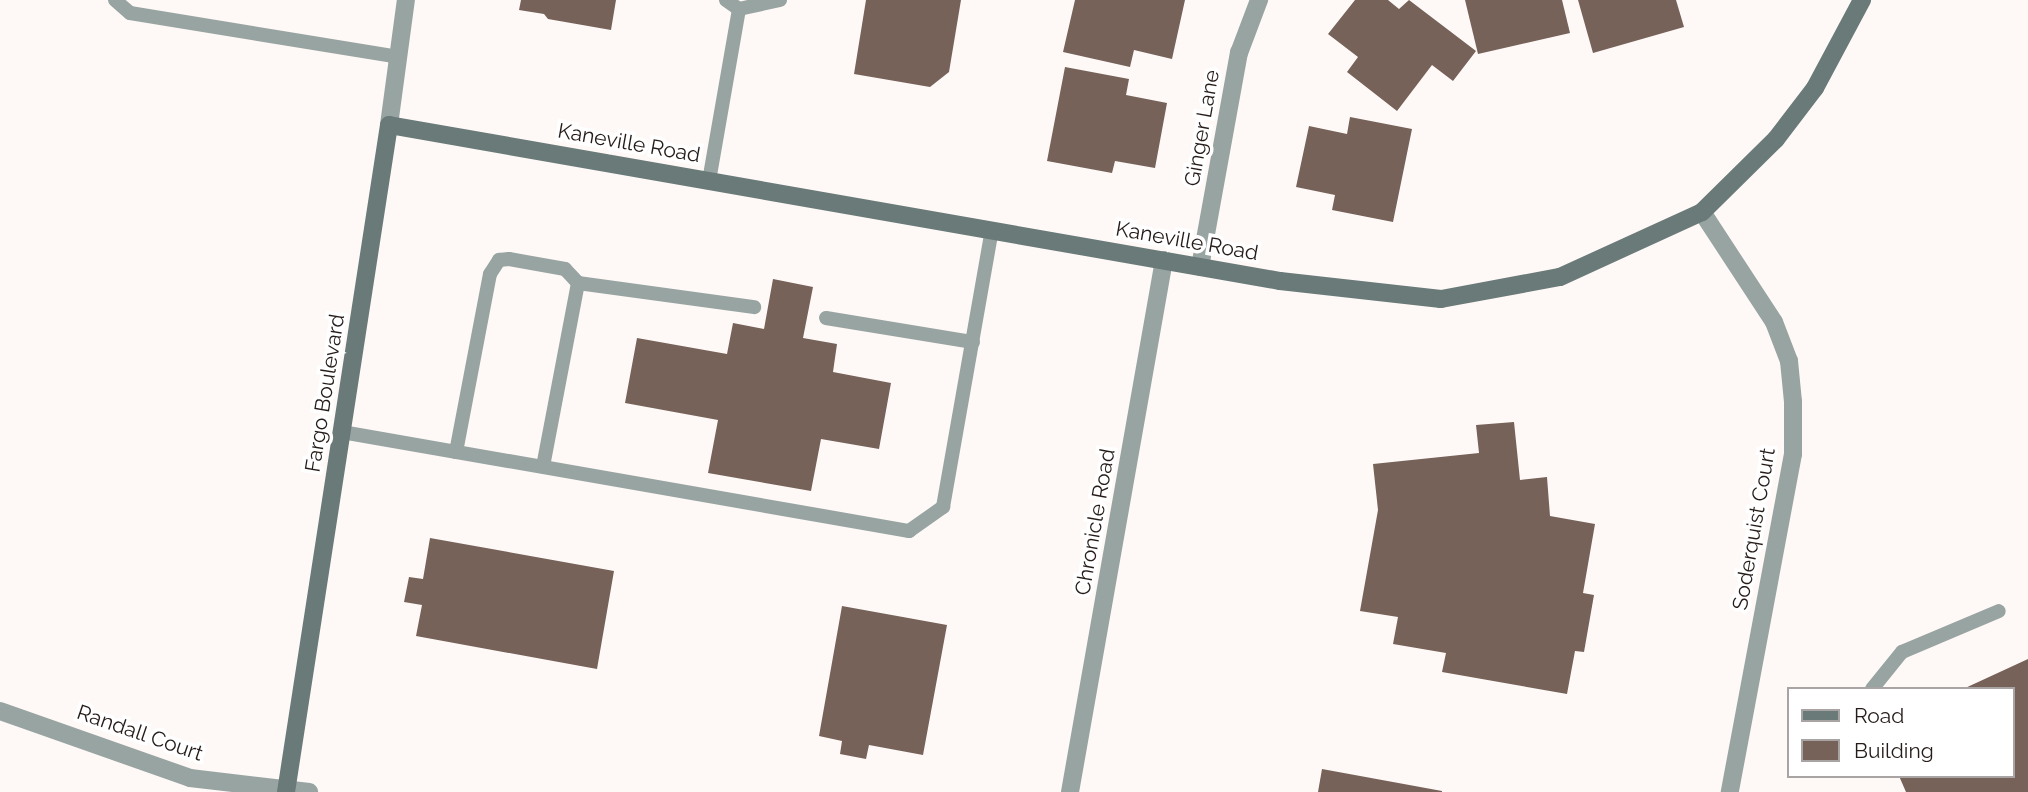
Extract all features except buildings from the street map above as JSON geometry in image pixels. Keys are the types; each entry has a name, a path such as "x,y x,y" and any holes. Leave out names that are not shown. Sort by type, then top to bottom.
{"main road":[{"name":"Kaneville Road","path":"389,125 1200,267 1381,295 1441,299 1560,277 1702,212 1776,139 1815,88 1862,0"},
{"name":"Fargo Boulevard","path":"286,790 389,125"}],"street":[{"name":"Fargo Boulevard","path":"389,125 406,0"},
{"name":"Ginger Lane","path":"1200,267 1239,53 1259,0"},
{"name":"Soderquist Court","path":"1702,212 1774,322 1789,361 1793,402 1793,454 1730,792"},
{"name":"Chronicle Road","path":"1070,792 1164,260"},
{"name":"Randall Court","path":"0,711 190,778 309,792"}],"lane":[{"path":"115,0 130,13 398,57"},
{"path":"726,0 739,9 780,0"},
{"path":"709,181 739,9"},
{"path":"342,432 909,531 943,508 992,230"},
{"path":"456,452 486,286 499,260 565,269 578,283 754,307"},
{"path":"543,467 578,283"},
{"path":"826,318 972,342"},
{"path":"1874,687 1902,652 1999,611"}]}
